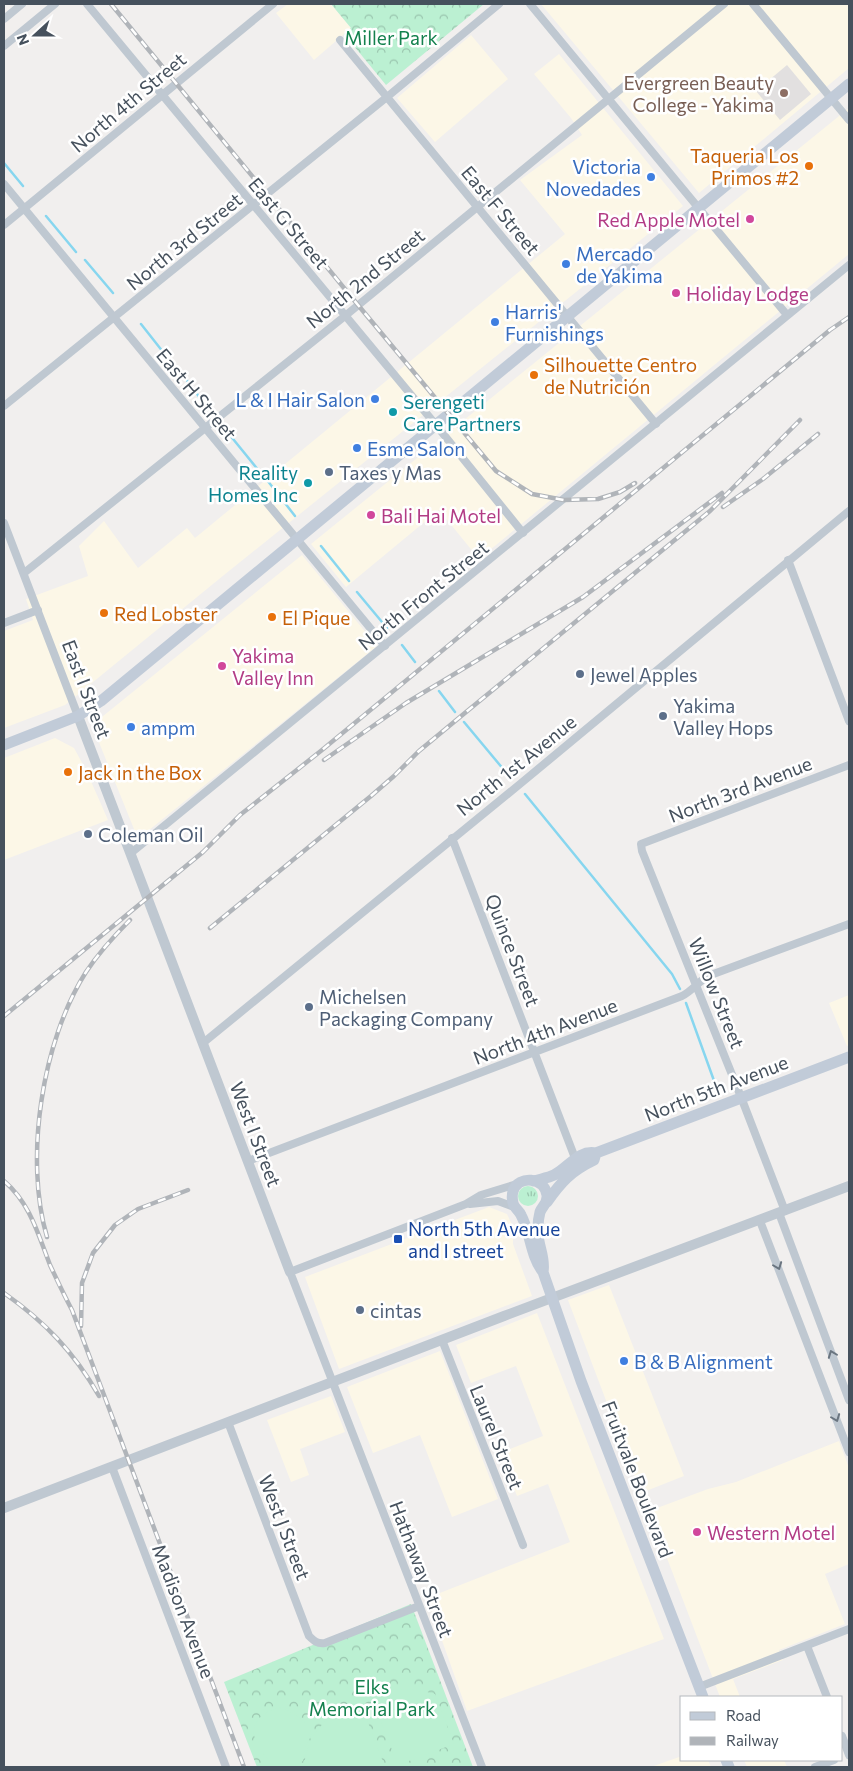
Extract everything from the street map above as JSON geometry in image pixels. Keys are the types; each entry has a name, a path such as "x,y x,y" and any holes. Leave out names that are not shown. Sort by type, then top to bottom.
{"main road":[{"path":"4,745 78,716 101,701 849,84"},
{"name":"North 5th Avenue","path":"534,1180 554,1175 575,1158 590,1152 596,1153 849,1057"},
{"name":"North 5th Avenue","path":"544,1206 560,1183 573,1171 594,1160 596,1153"},
{"path":"517,1210 531,1215 544,1206 547,1196 543,1186 534,1180 523,1181 518,1184"},
{"name":"Fruitvale Boulevard","path":"518,1184 512,1197 530,1247 543,1272 581,1380 701,1692"},
{"name":"Fruitvale Boulevard","path":"543,1272 545,1262 537,1229 544,1206"}],"street":[{"path":"4,19 22,4"},
{"path":"4,46 55,4"},
{"name":"East G Street","path":"87,4 436,425 523,533"},
{"name":"North 4th Street","path":"4,225 273,4"},
{"name":"North 3rd Street","path":"4,406 114,319 499,4"},
{"path":"530,4 788,315"},
{"name":"North 2nd Street","path":"24,573 345,316 724,4"},
{"path":"752,4 849,120"},
{"name":"East F Street","path":"340,40 656,424"},
{"name":"East H Street","path":"4,184 385,646"},
{"name":"North Front Street","path":"131,853 849,265"},
{"name":"North 1st Avenue","path":"203,1042 849,511"},
{"name":"East I Street","path":"4,523 148,897"},
{"path":"788,560 849,721"},
{"path":"4,623 38,610"},
{"name":"North 3rd Avenue","path":"641,844 849,765"},
{"name":"Quince Street","path":"452,838 575,1158"},
{"name":"Willow Street","path":"641,844 642,851 741,1097 849,1400"},
{"name":"West I Street","path":"148,897 332,1383"},
{"name":"North 4th Avenue","path":"248,1162 682,996 691,992 700,981 708,976 849,924"},
{"path":"290,1272 466,1204 481,1195 518,1184"},
{"path":"4,1508 849,1186"},
{"path":"466,1204 498,1201 517,1210"},
{"path":"760,1221 849,1452"},
{"name":"Laurel Street","path":"442,1340 523,1546"},
{"name":"Hathaway Street","path":"332,1383 482,1767"},
{"name":"West J Street","path":"228,1422 309,1636 314,1641 320,1644 324,1643 419,1606"},
{"name":"Madison Avenue","path":"112,1467 226,1767"},
{"path":"701,1692 849,1629"},
{"path":"807,1646 827,1696"},
{"path":"843,1739 849,1754"},
{"path":"814,1767 831,1761"}],"shaded area":[{"path":"288,4 331,4 351,28 314,60 276,13"},
{"path":"541,4 849,4 849,68 699,193"},
{"path":"471,35 508,79 435,142 397,98"},
{"path":"559,54 683,206 65,705 4,728 4,631 33,620 26,599 88,576 79,546 104,521 138,568 187,528 195,538 565,234 520,180 582,135 571,118 534,74"},
{"name":"Evergreen Beauty College - Yakima","path":"787,65 811,94 780,120 756,91"},
{"path":"849,108 849,254 479,559 439,510 346,587 311,544"},
{"path":"302,555 377,646 138,839 92,725"},
{"path":"55,738 74,748 108,820 4,860 4,758"},
{"path":"849,995 849,1045 847,1046 829,1003"},
{"path":"489,1207 507,1214 513,1227 513,1244 532,1296 339,1369 305,1277"},
{"path":"609,1285 684,1476 641,1493 568,1300"},
{"path":"537,1313 664,1639 467,1711 427,1598 570,1542 548,1484 517,1496 500,1453 543,1436 516,1366 471,1383 456,1345"},
{"path":"440,1351 498,1499 452,1517 420,1435 373,1453 347,1387"},
{"path":"331,1396 345,1432 300,1449 309,1475 291,1482 267,1420"},
{"path":"839,1441 849,1468 849,1564 825,1574 845,1624 779,1650 783,1660 733,1679 740,1696 720,1696 649,1511 708,1489 736,1482"},
{"path":"680,1757 680,1761 708,1761 711,1767 651,1767"},
{"path":"744,1761 784,1761 787,1767 747,1767"}],"green space":[{"name":"Miller Park","path":"331,4 484,4 386,85 344,34 351,28"},
{"path":"528,1186 535,1189 538,1196 535,1203 528,1206 521,1203 518,1196 521,1189"},
{"name":"Elks Memorial Park","path":"411,1604 473,1767 257,1767 224,1682"},
{"path":"389,1690 419,1690 435,1694 454,1744 401,1764 397,1763 376,1708 379,1694"},
{"path":"356,1703 363,1709 385,1767 304,1767 309,1745 320,1727 336,1713"},
{"path":"278,1707 298,1716 312,1734 306,1746 303,1761 292,1767 275,1767 261,1750 254,1734 258,1719"}],"waterway":[{"path":"4,163 23,186"},
{"path":"46,216 76,252"},
{"path":"85,260 113,293"},
{"path":"141,324 167,357"},
{"path":"177,367 206,406"},
{"path":"229,434 259,471"},
{"path":"267,480 295,516"},
{"path":"321,546 349,581"},
{"path":"357,592 387,628"},
{"path":"402,645 415,662"},
{"path":"439,691 455,712"},
{"path":"464,722 509,776"},
{"path":"525,794 672,974 680,989"},
{"path":"686,1003 717,1089"}],"railway":[{"path":"111,4 496,471 532,494 564,500 598,499 620,492 635,483"},
{"path":"4,1016 203,852 240,815 322,750 830,330 849,317"},
{"path":"210,928 371,796 419,751 710,511 800,420"},
{"path":"723,507 763,479 818,434"},
{"path":"324,760 406,703 583,597 722,493"},
{"path":"47,1237 40,1206 37,1172 41,1101 48,1066 58,1032 71,1000 86,972 106,945 130,920"},
{"path":"4,1181 27,1209 50,1265 72,1310 244,1767"},
{"path":"81,1326 82,1283 93,1253 115,1225 138,1209 188,1190"},
{"path":"4,1293 33,1315 58,1339 79,1365 99,1396"}],"place":[{"name":"Evergreen Beauty College - Yakima","path":"784,93"},
{"name":"Taqueria Los Primos #2","path":"809,166"},
{"name":"Victoria Novedades","path":"651,177"},
{"name":"Red Apple Motel","path":"750,219"},
{"name":"Mercado de Yakima","path":"566,264"},
{"name":"Holiday Lodge","path":"676,293"},
{"name":"Harris' Furnishings","path":"495,322"},
{"name":"Silhouette Centro de Nutrición","path":"534,375"},
{"name":"L & I Hair Salon","path":"375,399"},
{"name":"Serengeti Care Partners","path":"393,412"},
{"name":"Esme Salon","path":"357,448"},
{"name":"Taxes y Mas","path":"329,472"},
{"name":"Reality Homes Inc","path":"308,483"},
{"name":"Bali Hai Motel","path":"371,515"},
{"name":"Red Lobster","path":"104,613"},
{"name":"El Pique","path":"272,617"},
{"name":"Yakima Valley Inn","path":"222,666"},
{"name":"Jewel Apples","path":"580,674"},
{"name":"Yakima Valley Hops","path":"663,716"},
{"name":"ampm","path":"131,727"},
{"name":"Jack in the Box","path":"68,772"},
{"name":"Coleman Oil","path":"88,834"},
{"name":"Michelsen Packaging Company","path":"309,1007"},
{"name":"North 5th Avenue and I street","path":"398,1239"},
{"name":"cintas","path":"360,1310"},
{"name":"B & B Alignment","path":"624,1361"},
{"name":"Western Motel","path":"697,1532"}]}
